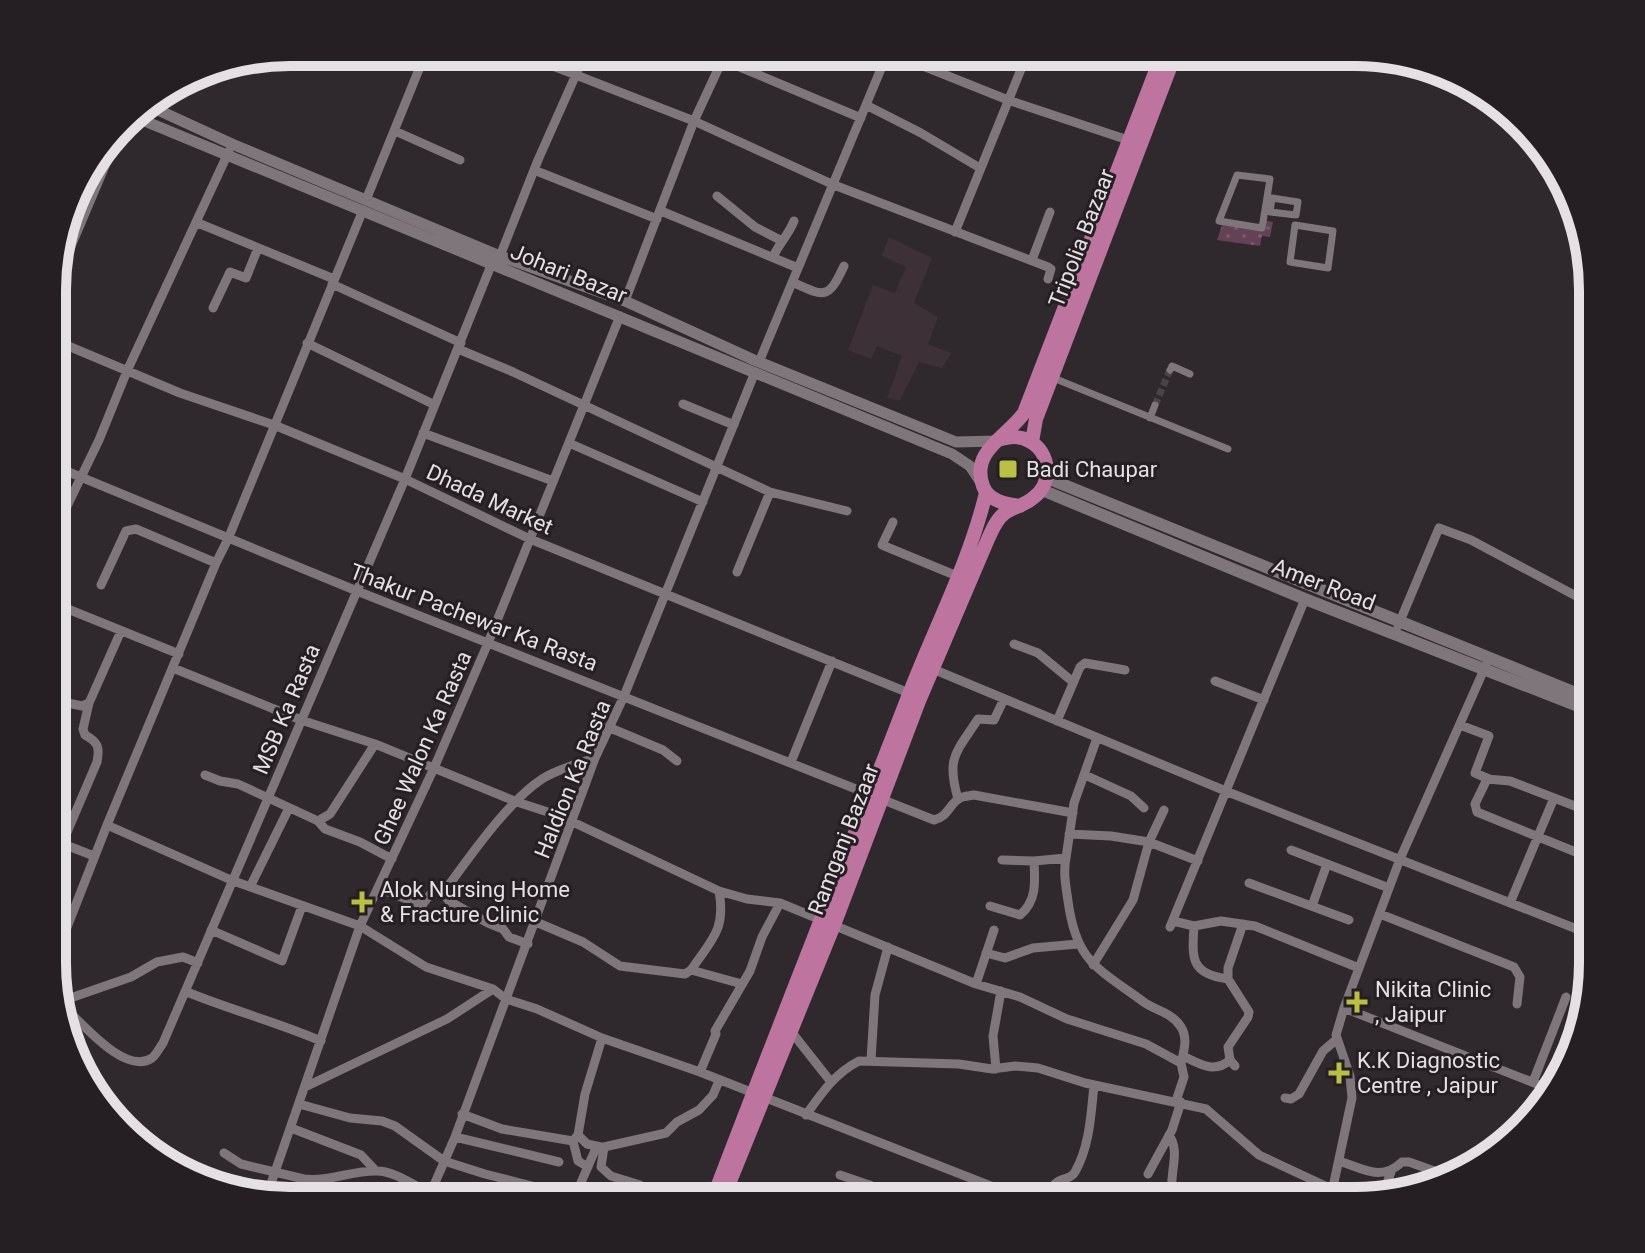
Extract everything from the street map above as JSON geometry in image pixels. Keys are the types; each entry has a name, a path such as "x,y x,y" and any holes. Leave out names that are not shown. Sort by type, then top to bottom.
{"main road":[{"name":"Tripolia Bazaar","path":"1032,442 1036,419 1136,142 1159,66"},
{"name":"Tripolia Bazaar","path":"998,440 1024,413 1170,66"},
{"path":"1015,437 1032,442 1045,457 1044,484 1020,506 1002,503 984,489 980,466 983,456 998,440 1015,437"},
{"name":"Amer Road","path":"1044,484 1305,599 1398,627"},
{"name":"Amer Road","path":"1044,484 1398,627 1579,706"},
{"name":"Ramganj Bazaar","path":"718,1187 877,796 926,667 984,489"},
{"name":"Ramganj Bazaar","path":"877,796 909,693 926,667 994,525 1003,514 1020,506"},
{"name":"Amer Road","path":"1487,664 1579,695"},
{"name":"Ramganj Bazaar","path":"727,1187 757,1096 790,1030 828,922"}],"street":[{"path":"66,928 421,66"},
{"path":"552,66 694,121 834,185 1032,260 1051,269 1048,279"},
{"name":"MSB Ka Rasta","path":"73,1016 116,1054 135,1063 152,1059 158,1051 187,992 231,880 581,66"},
{"path":"625,301 694,121 720,66"},
{"path":"747,66 861,118"},
{"name":"Haldion Ka Rasta","path":"432,1187 455,1137 595,758 624,696 882,66"},
{"path":"923,66 1008,100 1136,142"},
{"path":"955,232 1022,66"},
{"path":"866,105 980,168"},
{"name":"Johari Bazar","path":"157,111 230,150"},
{"name":"Johari Bazar","path":"145,120 283,171 496,260 620,316 956,442 998,440"},
{"path":"395,131 460,160"},
{"path":"66,508 230,150"},
{"path":"70,246 104,166"},
{"path":"534,170 798,268"},
{"path":"1237,175 1270,179 1262,228 1219,221 1237,175"},
{"path":"717,196 755,227 808,244"},
{"path":"1032,260 1050,212"},
{"path":"773,257 794,221"},
{"path":"198,223 333,282 459,346 770,492 847,511"},
{"path":"1295,225 1333,231 1328,268 1290,262 1295,225"},
{"path":"213,308 230,272 246,278 258,248"},
{"name":"Johari Bazar","path":"496,260 625,301 757,367 952,454 970,466 984,489"},
{"path":"792,282 817,294 828,293 834,288 844,266"},
{"name":"Ghee Walon Ka Rasta","path":"270,1186 360,926 488,643 620,316"},
{"path":"307,343 435,405"},
{"name":"Dhada Market","path":"66,345 180,393 274,425 405,479 530,539 909,693"},
{"path":"1170,370 1172,366 1190,374"},
{"path":"1051,377 1228,449"},
{"path":"683,404 734,425"},
{"path":"1150,418 1155,405"},
{"path":"423,433 553,481"},
{"path":"569,443 703,502"},
{"name":"Thakur Pachewar Ka Rasta","path":"66,471 357,591 934,820 940,819 958,799"},
{"path":"737,572 770,492"},
{"path":"893,522 882,545 957,576"},
{"path":"1398,627 1439,528 1471,540 1579,598"},
{"path":"101,585 126,531 136,529 216,563"},
{"path":"1305,599 1172,924 1194,926 1221,921 1255,926 1359,968"},
{"path":"66,608 179,654"},
{"path":"66,824 97,762 99,748 83,729 89,703 121,631"},
{"path":"1014,644 1038,653 1073,682"},
{"path":"791,762 832,661"},
{"path":"1057,721 1073,682 1085,663 1125,670"},
{"path":"1335,1187 1352,1098 1350,1076 1336,1035 1400,859 1487,664"},
{"path":"926,667 1228,792 1579,930"},
{"path":"173,668 572,823 719,891 747,899 780,903 976,984 1020,997 1067,1019 1212,1068 1232,1063 1228,1047 1249,1012 1228,979 1228,968 1243,924"},
{"path":"1215,681 1264,700"},
{"path":"1004,699 994,720 978,719 952,761 951,775 958,799 974,795 1073,813"},
{"path":"66,703 82,706 89,703"},
{"path":"1460,725 1489,736 1475,773 1489,779 1510,781 1579,808"},
{"path":"608,727 663,750 677,761"},
{"path":"1097,738 1077,792 1063,871 1071,925 1078,944 1093,965 1142,1001 1168,1013 1183,1030 1185,1046 1182,1060 1184,1077 1169,1135 1148,1174"},
{"path":"318,821 330,814 375,744"},
{"path":"443,893 489,831 541,780 595,758"},
{"path":"205,775 268,797 318,821 325,829 360,842 392,859"},
{"path":"1085,775 1131,796 1144,808"},
{"path":"1489,779 1481,786 1475,804 1477,812 1579,854"},
{"path":"1510,903 1554,798"},
{"path":"250,887 289,808"},
{"path":"1093,965 1133,900 1149,842 1164,810"},
{"path":"107,825 231,880 360,926 426,967 493,989 506,999 537,1009 602,1038 700,1072 990,1187"},
{"path":"1069,834 1149,842 1198,861"},
{"path":"66,845 94,856"},
{"path":"1291,850 1389,888"},
{"path":"1002,860 1066,858"},
{"path":"990,906 1014,915 1025,911 1035,889 1034,861"},
{"path":"1312,906 1327,864"},
{"path":"1249,883 1349,920"},
{"path":"378,888 422,905 436,887 449,901 503,929 509,937 528,944"},
{"path":"536,922 583,942 620,966 685,974 691,970 720,927 722,909 719,891"},
{"path":"700,1072 715,1031 742,984 780,903"},
{"path":"211,930 282,961 302,906"},
{"path":"1380,914 1514,967 1520,977 1517,1004"},
{"path":"1194,926 1193,957 1196,965 1209,975 1228,979"},
{"path":"976,984 994,930"},
{"path":"986,953 1005,958 1033,948 1078,944"},
{"path":"871,1060 875,995 888,947"},
{"path":"69,999 131,977 157,962 183,957 198,963"},
{"path":"691,970 742,984"},
{"path":"305,1087 447,1019 493,989"},
{"path":"996,1069 993,1036 1001,991"},
{"path":"187,992 321,1041"},
{"path":"1533,1082 1566,997"},
{"path":"1344,1008 1542,1086"},
{"path":"790,1030 831,1082"},
{"path":"588,1167 578,1161 575,1138 602,1038"},
{"path":"1285,1098 1291,1099 1299,1094 1316,1061 1337,1039"},
{"path":"806,1115 831,1082 859,1061 959,1064 996,1069 1015,1066 1038,1068 1094,1085 1206,1109 1259,1155 1328,1187"},
{"path":"462,1114 502,1129 575,1138 600,1147 666,1133 677,1122 699,1110 713,1095 719,1081"},
{"path":"1053,1187 1076,1171 1087,1136 1094,1085"},
{"path":"299,1104 395,1126 444,1161 535,1187"},
{"path":"291,1128 361,1155 376,1171"},
{"path":"1169,1135 1174,1142 1172,1187"},
{"path":"455,1137 559,1162"},
{"path":"579,1187 600,1147"},
{"path":"600,1147 601,1167 611,1176 640,1185"},
{"path":"224,1153 241,1164 315,1180 376,1171 388,1173 411,1187"},
{"path":"1339,1161 1376,1173 1391,1172"},
{"path":"1386,1185 1391,1172 1402,1162 1436,1172"},
{"path":"840,1175 876,1187"},
{"path":"509,1187 512,1181"}],"shaded area":[{"path":"1262,220 1273,222 1270,237 1262,236 1260,246 1217,240 1222,225 1261,230"},
{"path":"889,237 932,258 914,303 938,317 928,344 951,353 942,368 919,362 900,401 887,398 902,356 877,346 871,359 848,350 873,285 895,293 906,267 882,256"}],"tunnel":[{"path":"1155,405 1170,370"}],"place":[{"name":"Badi Chaupar","path":"1008,469"},
{"name":"Alok Nursing Home & Fracture Clinic","path":"362,902"},
{"name":"Nikita Clinic , Jaipur","path":"1357,1002"},
{"name":"K.K Diagnostic Centre , Jaipur","path":"1339,1073"}]}
